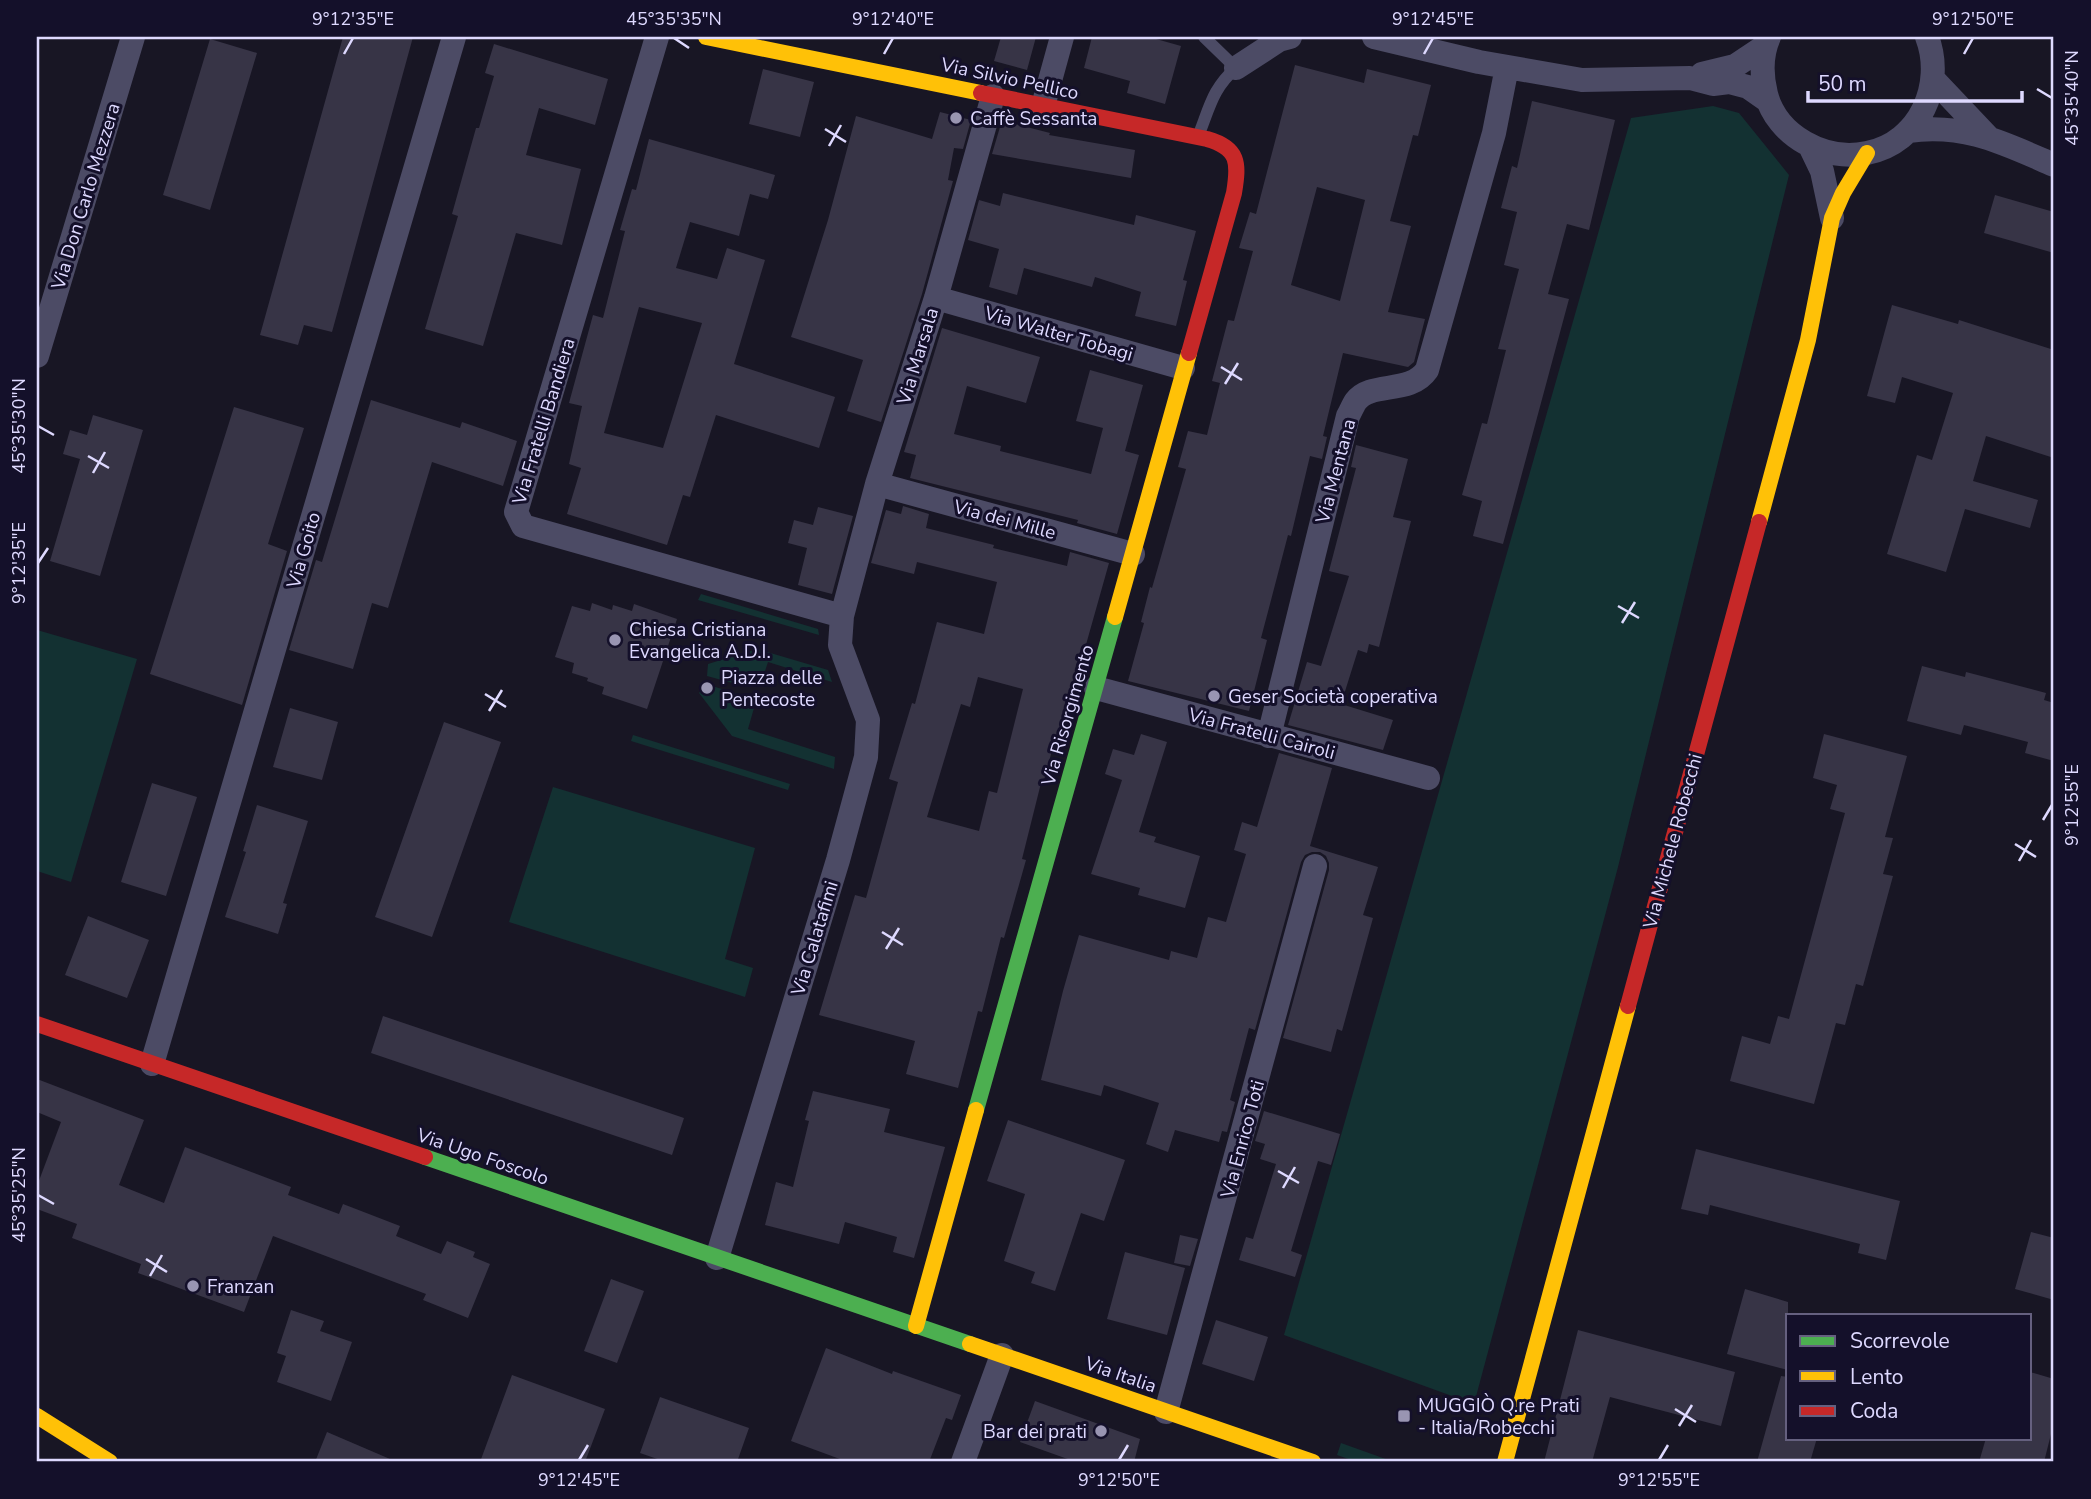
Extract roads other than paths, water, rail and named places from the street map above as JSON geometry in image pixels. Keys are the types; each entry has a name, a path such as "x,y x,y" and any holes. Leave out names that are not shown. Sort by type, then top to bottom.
{"street":[{"name":"Via Don Carlo Mezzera","path":"37,356 133,37"},
{"name":"Via Goito","path":"152,1064 454,37"},
{"name":"Via Fratelli Bandiera","path":"657,37 516,512 523,526 842,616"},
{"name":"Via Silvio Pellico","path":"706,37 1197,137"},
{"path":"1043,106 1062,37"},
{"path":"1236,68 1279,40 1290,37"},
{"path":"1374,37 1507,67 1582,80 1690,78 1735,66 1767,42"},
{"path":"1767,42 1762,65 1763,83 1768,101 1778,119 1793,135 1810,146 1838,154 1867,153 1889,145 1908,131 1925,108 1934,80 1933,52 1927,37"},
{"name":"Via Mentana","path":"1269,736 1348,416 1357,398 1372,391 1404,386 1421,378 1427,370 1494,133 1507,67"},
{"path":"1690,78 1713,84 1730,82 1748,87 1768,101"},
{"path":"1934,80 1988,137"},
{"name":"Via Marsala","path":"842,616 877,484 936,298 993,96"},
{"path":"1908,131 1933,127 1988,137 2054,165"},
{"name":"Via Risorgimento","path":"916,1326 1222,235 1238,167 1233,153 1221,143 1197,137"},
{"name":"Via Michele Robecchi","path":"1810,146 1822,171 1832,218"},
{"name":"Via Michele Robecchi","path":"1505,1462 1808,340 1832,218 1843,193 1867,153"},
{"name":"Via Walter Tobagi","path":"936,298 1183,368"},
{"name":"Via dei Mille","path":"877,484 1133,554"},
{"name":"Via Calatafimi","path":"717,1258 838,860 866,757 868,720 840,645 842,616"},
{"name":"Via Fratelli Cairoli","path":"1096,688 1428,778"},
{"name":"Via Enrico Toti","path":"1166,1412 1315,866"},
{"name":"Via Ugo Foscolo","path":"37,1024 916,1326"},
{"name":"Via Italia","path":"916,1326 1313,1462"},
{"path":"963,1462 1002,1355"},
{"path":"37,1416 110,1462"}],"lane":[{"path":"1197,137 1210,101 1222,81 1236,68 1215,42 1204,37"}],"place":[{"name":"Caffè Sessanta","path":"956,118"},
{"name":"Chiesa Cristiana Evangelica A.D.I.","path":"615,640"},
{"name":"Piazza delle Pentecoste","path":"707,688"},
{"name":"Geser Società coperativa","path":"1214,696"},
{"name":"Franzan","path":"193,1286"},
{"name":"MUGGIÒ Q.re Prati - Italia/Robecchi","path":"1404,1416"},
{"name":"Bar dei prati","path":"1101,1431"}]}
